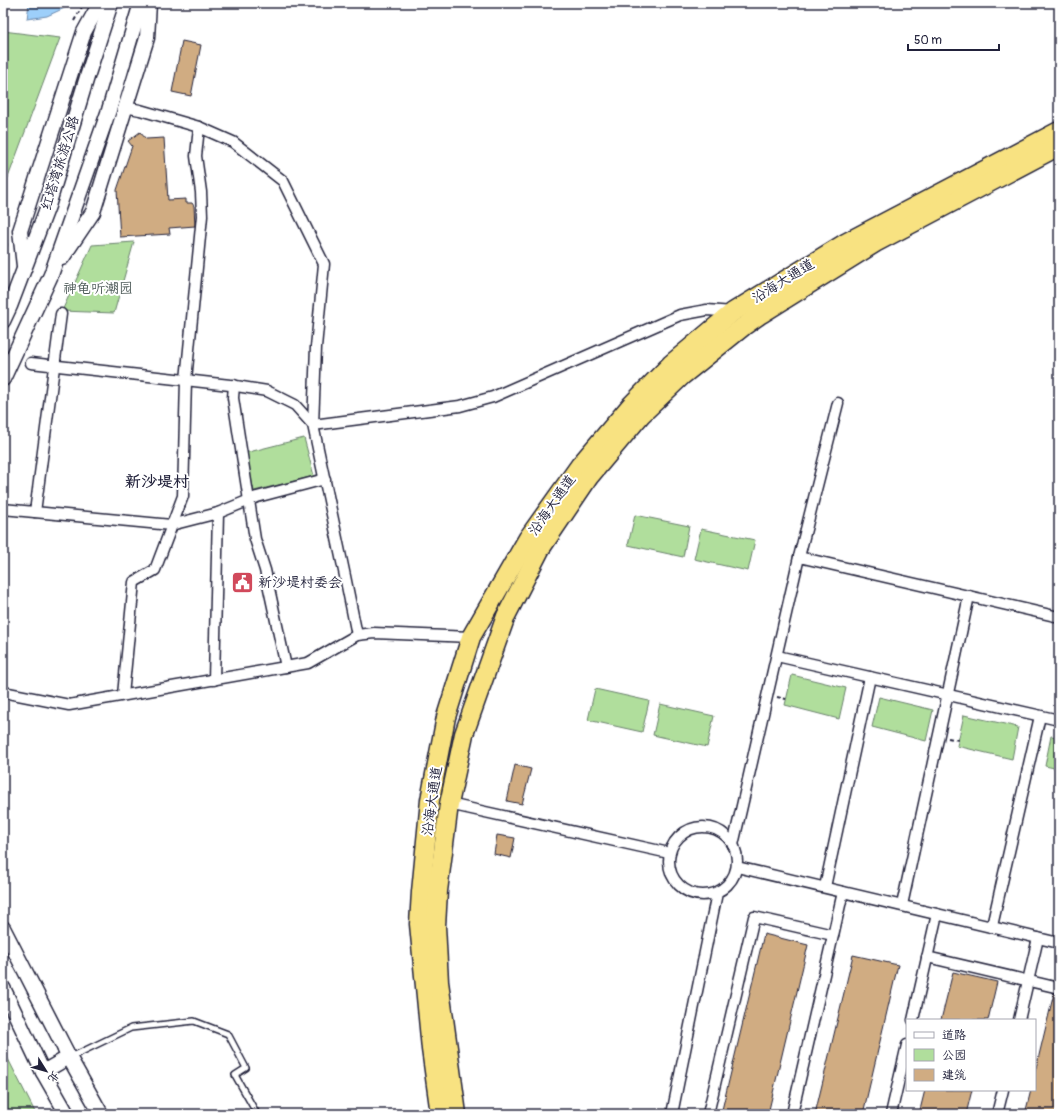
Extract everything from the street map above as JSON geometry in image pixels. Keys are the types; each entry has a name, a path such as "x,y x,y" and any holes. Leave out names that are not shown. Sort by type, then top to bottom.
{"highway":[{"name":"沿海大通道","path":"457,1114 439,982 436,926 438,891 448,804 464,734 506,616 528,538 580,465 631,405 671,364 733,312 846,242 1059,131"},
{"name":"沿海大通道","path":"440,1114 431,1049 419,924 421,892 430,800 446,717 471,637 516,577 541,548 589,477 641,416 683,375 761,314 875,244 1059,146"},
{"path":"430,800 448,804"}],"main road":[{"path":"24,269 20,231 84,32 100,3"},
{"name":"红塔湾旅游公路","path":"3,322 48,206 84,84 111,3"},
{"path":"3,379 51,276 108,110 141,3"},
{"path":"51,276 93,212 146,38 149,3"},
{"path":"3,928 69,1057 101,1114"},
{"path":"3,950 7,950 13,958 34,1000 69,1057"},
{"path":"3,988 43,1072 67,1114"},
{"path":"43,1072 69,1057"}],"street":[{"path":"125,107 199,127 233,142 283,181 324,264 316,347 313,425 357,635"},
{"path":"123,695 134,582 155,570 183,496 186,380 202,216 201,192 196,156 199,127"},
{"path":"313,425 460,406 493,397 680,315 707,310 733,312"},
{"path":"34,512 61,314"},
{"path":"31,363 234,385 267,391 295,405 313,425"},
{"path":"234,385 233,398 255,539 265,570 286,667"},
{"path":"733,845 799,557 838,403"},
{"path":"3,509 171,525 218,513 257,497 325,479"},
{"path":"214,680 218,513"},
{"path":"799,557 1059,617"},
{"path":"902,906 969,596"},
{"path":"3,692 69,705 308,663 357,635 374,633 471,637"},
{"path":"776,656 1059,720"},
{"path":"825,887 870,677"},
{"path":"992,926 1040,716"},
{"path":"448,804 669,853"},
{"path":"704,827 716,830 726,836 733,845 737,856 737,867 733,878 726,886 707,896 696,895 686,891 677,884 671,875 668,864 669,853 674,842 682,834 693,829 704,827"},
{"path":"737,867 1059,942"},
{"path":"672,1114 717,892"},
{"path":"792,1114 843,892"},
{"path":"913,1019 937,914"},
{"path":"708,1114 754,917 833,936"},
{"path":"1019,1019 1038,938"},
{"path":"927,956 1059,988"},
{"path":"891,1114 906,1049"},
{"path":"997,1114 1002,1091"}],"lane":[{"path":"69,1057 131,1028 194,1021 228,1034 246,1068 235,1075 257,1114"}],"green space":[{"path":"3,31 60,38 3,191"},
{"name":"神龟听潮园","path":"134,242 114,313 62,311 92,245"},
{"path":"304,438 314,476 254,491 245,453"},
{"path":"635,515 689,526 683,557 628,545"},
{"path":"701,529 755,540 748,571 694,559"},
{"path":"792,675 846,688 839,719 785,705"},
{"path":"595,689 649,701 642,732 588,720"},
{"path":"879,697 933,710 926,741 872,727"},
{"path":"660,704 714,716 707,747 653,735"},
{"path":"964,715 1018,727 1012,759 957,746"},
{"path":"1051,736 1059,737 1059,769 1045,766"},
{"path":"3,1049 36,1114 3,1114"}],"water":[{"path":"29,3 72,3 71,5 47,16 27,19"}],"building":[{"path":"182,41 201,45 191,96 172,92"},
{"path":"140,132 146,139 164,138 168,200 186,199 186,203 192,203 194,206 195,226 169,228 170,234 120,237 117,190 132,146 128,141"},
{"path":"515,765 531,769 522,804 507,801"},
{"path":"497,835 515,838 511,858 494,854"},
{"path":"764,934 808,945 768,1114 721,1114"},
{"path":"853,955 898,965 863,1114 815,1114"},
{"path":"953,972 997,982 988,1019 941,1019"},
{"path":"1054,993 1059,994 1059,1114 1025,1114 1031,1091 1036,1091 1036,1068"},
{"path":"925,1091 972,1091 966,1114 919,1114"}],"place":[{"name":"新沙堤村委会","path":"243,582"}],"district":[{"name":"新沙堤村","path":"157,482"}]}
